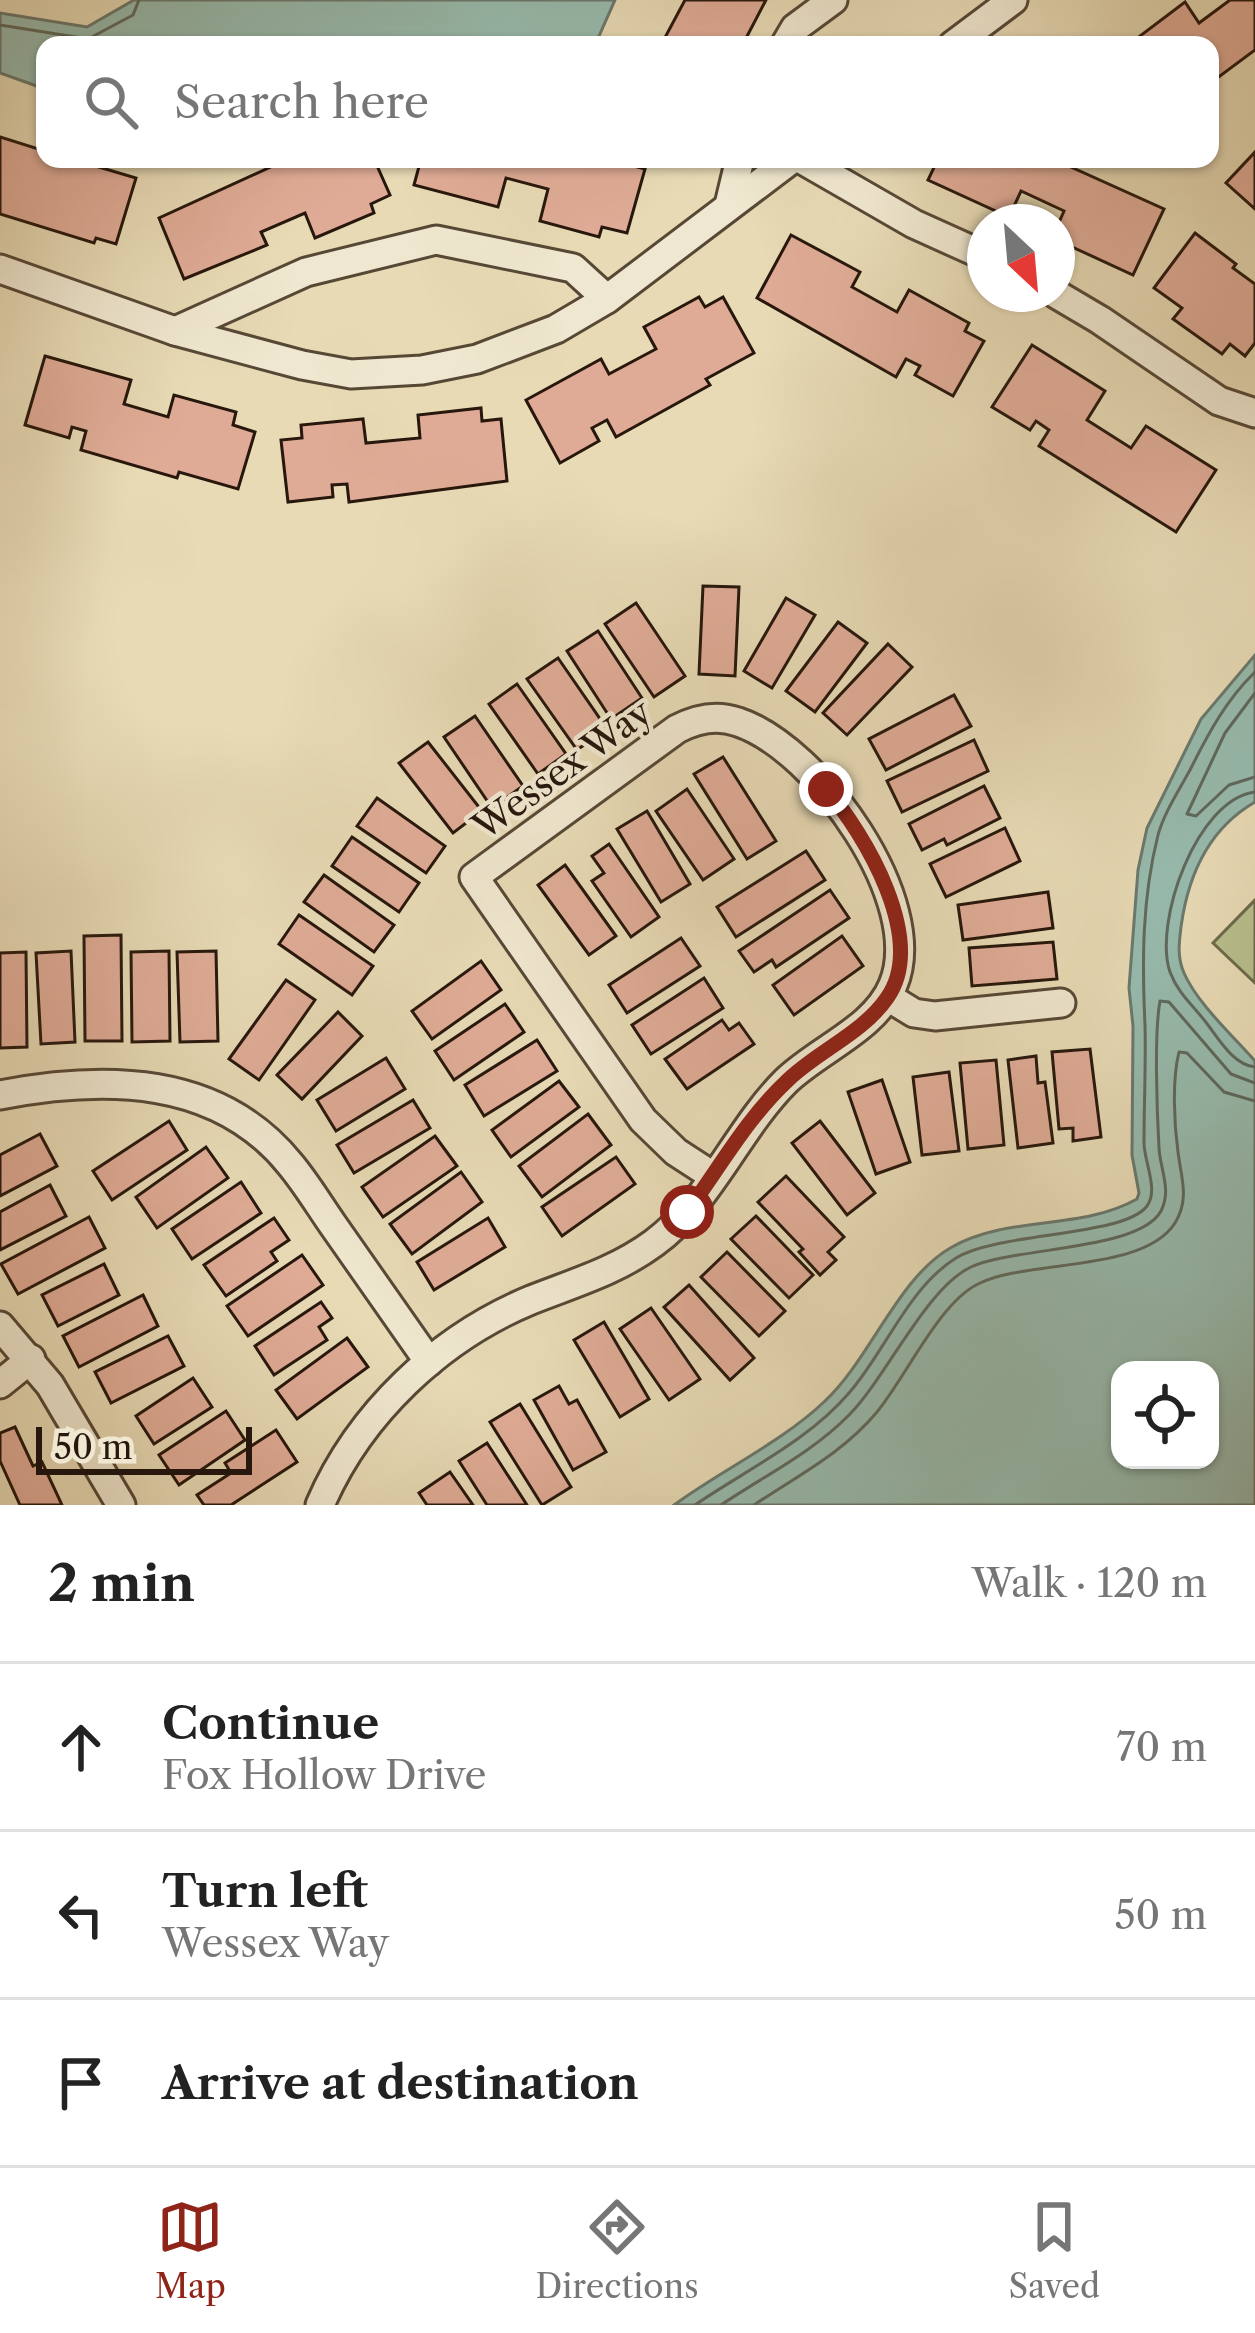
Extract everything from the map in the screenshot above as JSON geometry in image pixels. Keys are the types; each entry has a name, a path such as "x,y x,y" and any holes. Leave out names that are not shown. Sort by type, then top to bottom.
{"street":[{"path":"790,36 833,0"},
{"path":"965,36 1013,0"},
{"path":"729,205 738,168"},
{"path":"0,268 175,332 302,365 373,374 422,370 517,346 556,329 607,299 780,168"},
{"path":"817,168 914,224 967,248"},
{"path":"175,332 307,272 436,240 573,268 607,299"},
{"path":"1075,307 1219,401 1255,412"},
{"name":"Wessex Way","path":"713,1176 676,1152 643,1120 474,877 676,729 697,719 738,722 810,773 841,806 866,844 884,884 899,938 896,979 888,998"},
{"path":"320,1505 362,1432 428,1362 495,1317 625,1263 673,1226 754,1116 788,1079 866,1022 888,998 914,1013 935,1016 1061,1003"},
{"path":"0,1095 101,1084 149,1085 195,1096 237,1117 290,1164 428,1362"},
{"path":"0,1326 31,1359 121,1505"},
{"path":"0,1384 31,1359"}],"green space":[{"path":"1255,900 1255,983 1213,943"}],"water":[{"path":"134,0 615,0 599,36 36,36 36,86 0,73 0,13 87,27"},
{"path":"1255,655 1255,802 1225,826 1203,855 1189,889 1179,950 1184,973 1197,996 1255,1061 1255,1505 674,1505 790,1430 825,1401 916,1278 952,1247 997,1230 1092,1216 1137,1199 1129,988 1138,870 1147,828 1201,719"}],"building":[{"path":"685,0 766,0 747,36 666,36"},
{"path":"1230,0 1255,0 1255,50 1219,77 1219,36 1140,36 1185,2 1199,23"},
{"path":"0,137 36,148 36,168 102,168 136,178 116,244 96,238 94,243 0,214"},
{"path":"1255,152 1255,209 1226,183"},
{"path":"268,168 378,168 390,195 371,204 374,213 315,238 305,213 261,232 267,245 184,279 159,218"},
{"path":"419,168 645,169 627,233 602,227 599,237 540,221 548,189 506,178 498,207 414,185"},
{"path":"934,168 1073,168 1164,209 1133,275 1075,248 1075,204 1049,204 1021,191 1015,204 981,204 928,180"},
{"path":"1195,233 1255,284 1255,343 1245,356 1230,344 1222,354 1173,319 1182,308 1154,288"},
{"path":"791,235 860,272 852,287 897,312 909,290 969,323 965,331 984,341 953,396 915,375 920,366 906,359 896,377 757,298"},
{"path":"699,297 705,307 723,297 754,353 706,379 710,385 616,437 607,420 592,428 599,441 560,463 526,400 601,359 609,374 656,349 644,327"},
{"path":"1032,345 1105,391 1087,420 1131,448 1146,426 1216,470 1176,532 1039,446 1049,430 1036,421 1030,430 992,407"},
{"path":"45,356 131,380 124,404 168,417 174,395 236,412 233,425 255,432 238,489 179,472 177,478 81,450 86,431 72,427 69,438 25,425"},
{"path":"481,408 482,421 501,419 507,481 349,502 347,484 332,485 333,497 288,502 281,440 302,438 301,425 363,419 366,443 420,438 418,415"},
{"path":"703,586 739,587 735,676 699,674"},
{"path":"786,598 815,615 772,688 744,671"},
{"path":"636,603 685,676 654,697 605,624"},
{"path":"838,622 867,643 815,712 786,691"},
{"path":"598,631 642,698 611,719 567,651"},
{"path":"888,644 912,667 847,735 823,713"},
{"path":"558,658 607,729 577,750 527,679"},
{"path":"517,684 566,754 538,774 489,704"},
{"path":"954,695 971,726 886,770 869,739"},
{"path":"475,716 523,786 492,808 444,737"},
{"path":"974,740 988,771 902,812 887,781"},
{"path":"428,742 482,811 453,833 399,763"},
{"path":"723,757 776,841 747,859 694,774"},
{"path":"984,786 1000,818 947,845 944,839 922,850 909,824"},
{"path":"687,789 734,859 703,880 656,811"},
{"path":"377,798 445,846 426,873 357,826"},
{"path":"647,811 690,884 661,902 617,829"},
{"path":"1005,828 1020,861 946,897 930,864"},
{"path":"352,837 419,883 399,912 332,866"},
{"path":"609,844 659,917 631,937 592,881 604,873 592,856"},
{"path":"806,851 825,880 736,937 717,907"},
{"path":"565,865 616,936 589,955 538,885"},
{"path":"324,875 394,925 374,952 304,902"},
{"path":"830,890 849,918 776,967 772,960 754,972 739,951"},
{"path":"1048,892 1053,928 963,940 958,905"},
{"path":"299,915 373,966 352,995 279,944"},
{"path":"121,935 122,1041 85,1041 84,936"},
{"path":"842,936 863,966 794,1015 773,985"},
{"path":"681,938 700,966 627,1013 609,985"},
{"path":"1053,942 1057,979 972,986 969,948"},
{"path":"71,951 75,1042 41,1044 36,953"},
{"path":"169,951 170,1041 132,1042 131,952"},
{"path":"216,951 218,1041 180,1042 177,952"},
{"path":"26,952 27,1047 0,1048 0,953"},
{"path":"481,961 501,990 432,1039 412,1011"},
{"path":"704,978 723,1008 651,1054 632,1025"},
{"path":"286,980 315,1000 259,1080 229,1059"},
{"path":"505,1004 524,1032 454,1080 435,1051"},
{"path":"338,1012 362,1036 302,1099 277,1075"},
{"path":"722,1020 729,1030 739,1023 754,1044 687,1089 665,1059"},
{"path":"537,1040 557,1071 484,1116 465,1085"},
{"path":"1090,1049 1101,1137 1073,1141 1073,1128 1059,1129 1052,1052"},
{"path":"1036,1056 1038,1083 1045,1082 1053,1143 1018,1148 1008,1060"},
{"path":"386,1058 405,1089 336,1131 317,1100"},
{"path":"996,1060 1004,1145 968,1149 960,1063"},
{"path":"949,1072 959,1151 922,1155 913,1077"},
{"path":"882,1080 910,1162 876,1174 848,1092"},
{"path":"559,1081 579,1107 511,1157 492,1130"},
{"path":"413,1100 430,1128 354,1173 337,1145"},
{"path":"588,1114 611,1145 542,1197 519,1166"},
{"path":"169,1121 187,1150 112,1200 93,1171"},
{"path":"820,1121 875,1193 847,1215 792,1143"},
{"path":"40,1134 57,1166 0,1196 0,1155"},
{"path":"435,1136 457,1166 383,1217 362,1187"},
{"path":"206,1147 228,1178 157,1228 136,1197"},
{"path":"616,1157 635,1184 562,1236 542,1207"},
{"path":"461,1172 482,1202 412,1254 390,1224"},
{"path":"786,1176 844,1237 828,1252 836,1260 820,1275 799,1252 803,1249 758,1202"},
{"path":"241,1182 261,1213 192,1259 172,1229"},
{"path":"50,1185 66,1216 0,1250 0,1212"},
{"path":"756,1216 813,1275 789,1298 731,1239"},
{"path":"89,1217 105,1248 18,1294 1,1264"},
{"path":"274,1218 289,1240 271,1252 277,1261 226,1296 204,1265"},
{"path":"488,1218 505,1247 434,1290 417,1262"},
{"path":"727,1252 785,1311 759,1336 701,1277"},
{"path":"302,1255 323,1285 248,1336 227,1306"},
{"path":"104,1264 119,1295 58,1326 42,1295"},
{"path":"689,1285 754,1358 730,1380 664,1307"},
{"path":"143,1295 158,1326 79,1367 63,1336"},
{"path":"321,1302 332,1318 319,1327 327,1340 274,1375 255,1346"},
{"path":"651,1308 700,1379 669,1400 620,1329"},
{"path":"604,1322 649,1399 620,1417 574,1340"},
{"path":"168,1336 184,1366 111,1403 95,1372"},
{"path":"347,1338 368,1367 297,1419 276,1390"},
{"path":"193,1378 212,1407 154,1444 136,1416"},
{"path":"559,1386 569,1404 577,1400 606,1452 573,1470 534,1400"},
{"path":"520,1404 571,1487 542,1505 490,1422"},
{"path":"226,1411 245,1440 179,1485 159,1455"},
{"path":"15,1427 33,1466 42,1462 62,1505 20,1505 0,1461 0,1433"},
{"path":"276,1430 297,1462 231,1505 204,1505 197,1495 231,1473 225,1463"},
{"path":"487,1443 527,1505 487,1505 459,1461"},
{"path":"450,1472 473,1505 427,1505 419,1493"}],"route":[{"path":"687,1212 754,1116 826,1047 866,1022 888,998 896,979 899,938 884,884 866,844 826,789"}]}
